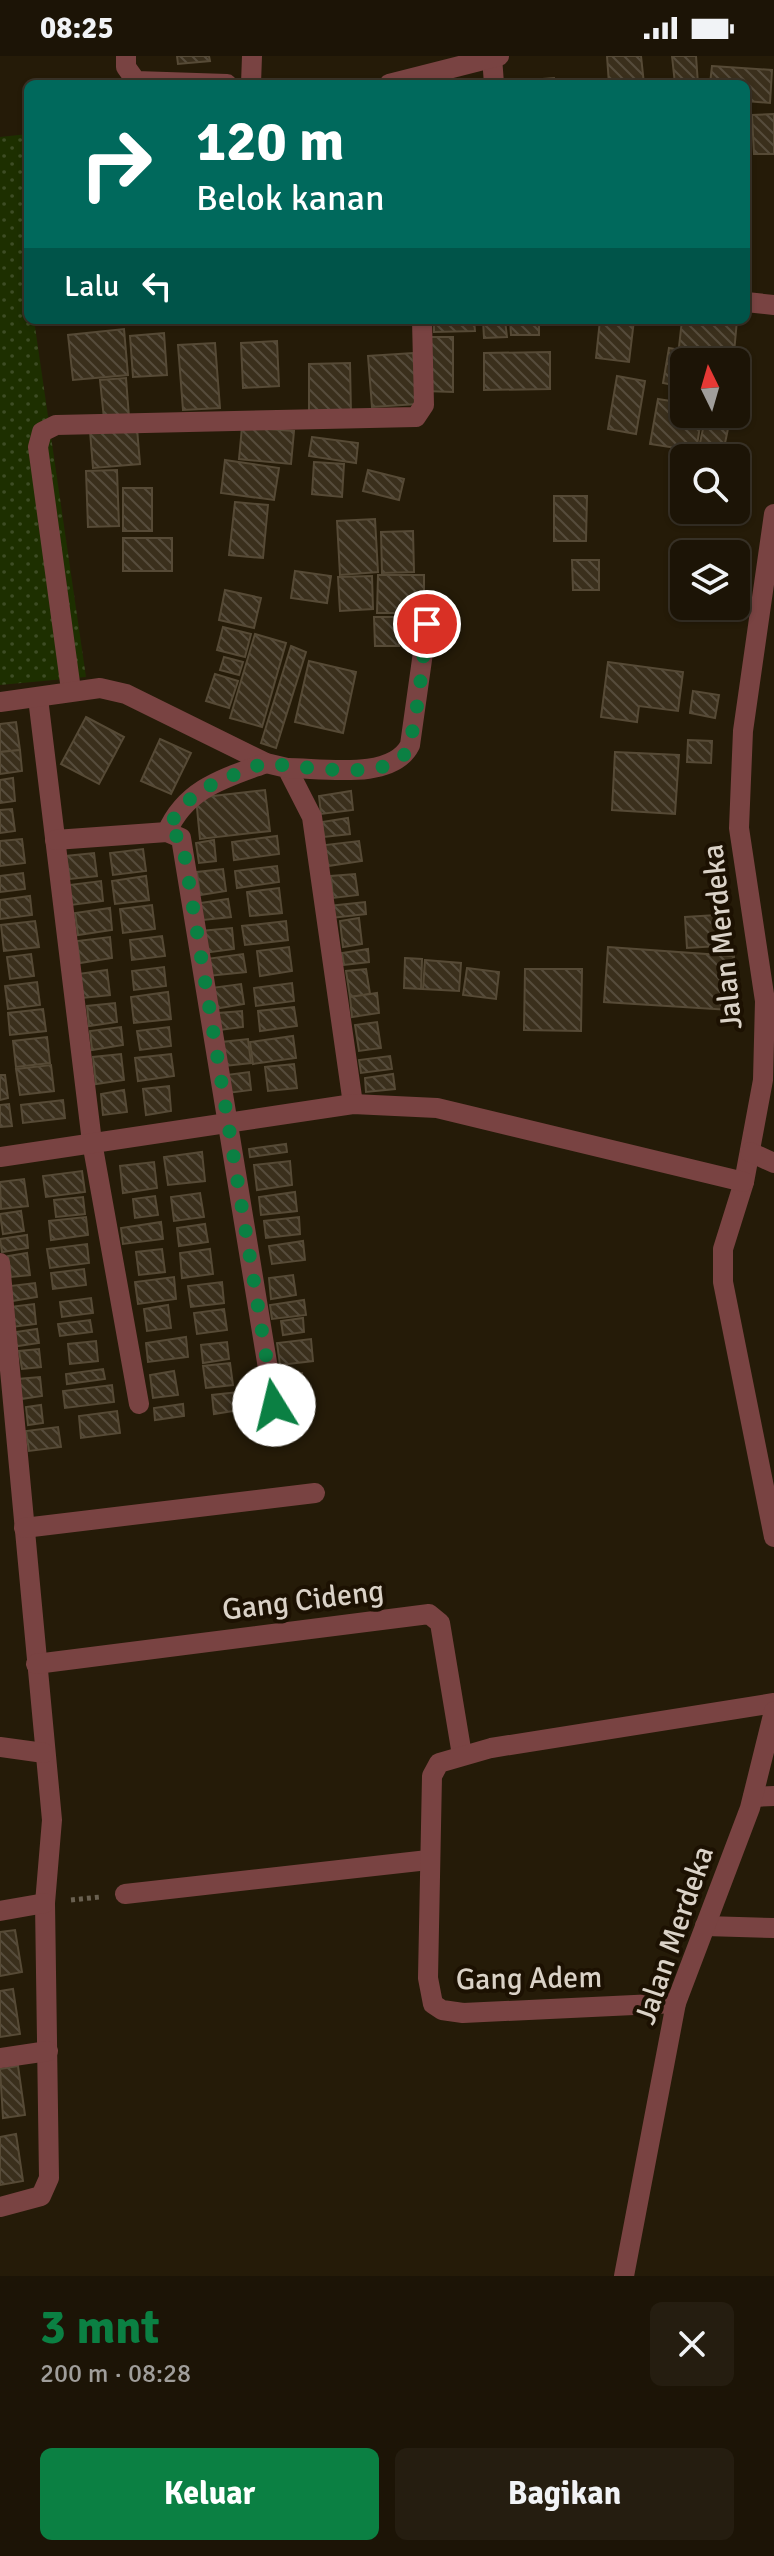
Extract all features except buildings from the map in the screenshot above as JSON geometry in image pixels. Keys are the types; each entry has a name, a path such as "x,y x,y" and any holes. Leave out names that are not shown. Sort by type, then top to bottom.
{"street":[{"path":"126,56 126,67 135,80"},
{"path":"251,80 252,56"},
{"path":"404,80 499,56"},
{"path":"492,57 494,80"},
{"path":"750,302 774,305"},
{"path":"71,690 38,447 42,432 56,425 416,417 424,405 422,324"},
{"name":"Jalan Merdeka","path":"774,514 743,731 739,828 765,1001 763,1080 744,1182 723,1249 723,1282 774,1537"},
{"path":"0,702 100,688 126,694 266,763 287,768 378,768 393,765 405,754 427,624"},
{"path":"38,698 92,1142 139,1404"},
{"path":"167,832 174,815 202,787 266,763"},
{"path":"287,768 312,817 353,1104"},
{"path":"55,840 167,832 181,838 274,1405"},
{"path":"0,1157 353,1104 437,1108 744,1182"},
{"path":"750,1152 774,1163"},
{"path":"0,1263 52,1820 45,1903 49,2178 41,2196 0,2207"},
{"path":"24,1528 315,1493"},
{"name":"Gang Cideng","path":"36,1664 429,1614 440,1623 462,1755"},
{"path":"125,1894 428,1860 432,1776 439,1763 462,1755 774,1703"},
{"name":"Jalan Merdeka","path":"624,2276 676,2003 753,1797 774,1711"},
{"path":"0,1747 44,1753"},
{"path":"753,1797 774,1796"},
{"name":"Gang Adem","path":"428,1860 428,1978 433,2004 442,2010 463,2013 676,2003"},
{"path":"0,1911 45,1903"},
{"path":"705,1926 774,1928"},
{"path":"0,2058 48,2051"}],"path":[{"path":"45,1903 125,1894"}],"green space":[{"path":"24,134 24,324 35,324 86,677 0,685 0,137"}],"route":[{"path":"274,1405 184,852 181,838 167,832 174,815 202,787 266,763 287,768 378,768 393,765 410,745 427,624"}]}
